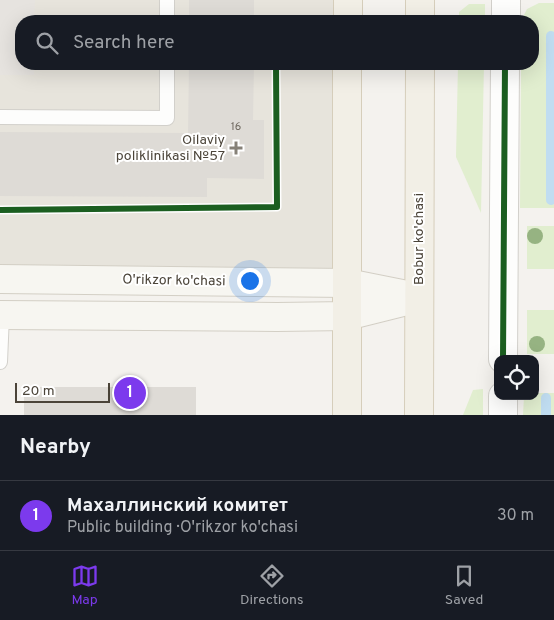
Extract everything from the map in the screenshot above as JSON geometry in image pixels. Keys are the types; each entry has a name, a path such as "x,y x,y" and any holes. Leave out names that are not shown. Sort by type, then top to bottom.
{"main road":[{"path":"348,0 348,15"},
{"path":"420,0 420,15"},
{"path":"347,415 348,70"},
{"name":"Bobur ko'chasi","path":"419,415 420,70"},
{"name":"O'rikzor ko'chasi","path":"0,279 347,283 419,298"},
{"path":"1,315 347,316 419,298"}],"street":[{"path":"506,0 506,15"},
{"path":"503,355 505,70"},
{"path":"503,400 503,415"}],"lane":[{"path":"167,0 167,15"},
{"path":"0,117 167,118 167,70"},
{"path":"0,362 1,315"}],"shaded area":[{"path":"0,0 348,0 348,15 15,15 15,70 347,70 347,283 0,279"},
{"path":"0,0 35,0 34,15 15,15 15,70 34,70 34,75 0,75"}],"green space":[{"path":"539,3 554,3 554,208 520,208 521,70 539,70 539,15 524,15 527,9"},
{"path":"469,4 485,4 485,15 459,15 459,12"},
{"path":"458,70 484,70 481,213 456,157"},
{"path":"527,226 554,226 554,269 527,269"},
{"path":"527,310 554,310 554,354 527,354"},
{"path":"483,389 483,415 463,415 473,390"},
{"path":"539,393 554,393 554,415 523,415 524,400 539,400"}],"building":[{"path":"189,0 254,0 254,15 189,15"},
{"path":"189,70 254,70 253,120 264,120 264,179 207,178 207,197 0,196 0,132 188,133"},
{"path":"24,387 196,387 196,415 24,415"}],"waterway":[{"path":"551,36 551,200"},
{"path":"546,398 546,415"}],"cycle path":[{"path":"0,210 277,207 276,70"},
{"path":"503,355 505,70"}],"place":[{"name":"Oilaviy poliklinikasi №57","path":"236,148"},
{"name":"Махаллинский комитет","path":"130,393"}]}
